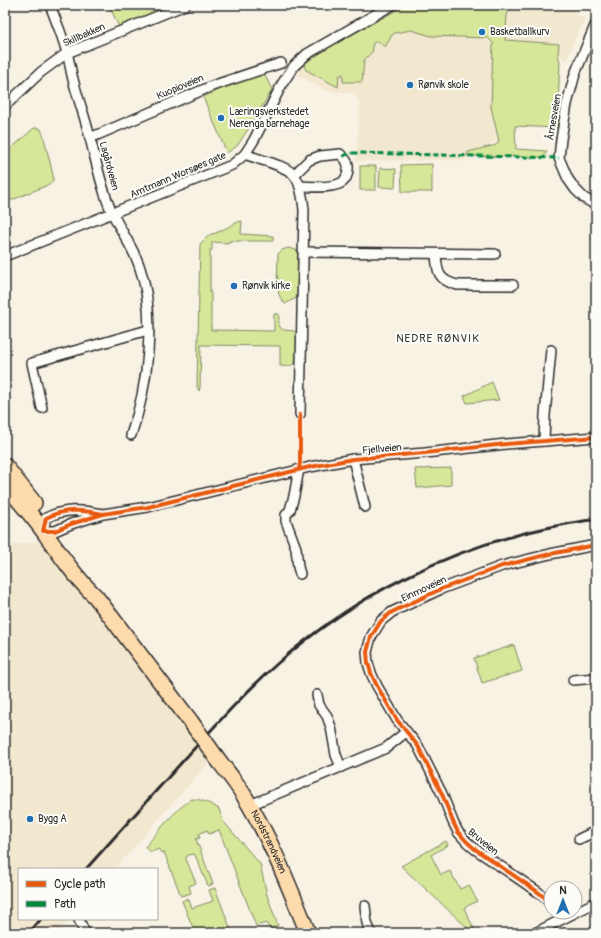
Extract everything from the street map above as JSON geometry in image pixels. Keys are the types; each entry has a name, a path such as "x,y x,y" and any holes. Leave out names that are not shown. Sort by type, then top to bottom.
{"main road":[{"path":"5,466 48,527"},
{"path":"5,483 27,509 48,527"},
{"name":"Nordstrandveien","path":"48,527 90,584 96,597 243,793 267,837 287,880 308,933"}],"street":[{"name":"Lagårdveien","path":"50,5 67,53 105,196 112,213 140,266 146,294 149,346 136,419 130,435"},
{"name":"Skillbakken","path":"5,106 41,72 67,53 185,5"},
{"name":"Amtmann Worsøes gate","path":"5,256 232,165 245,154 254,140 282,84 298,62 307,54 392,5"},
{"name":"Årnesveien","path":"596,24 575,74 569,96 559,158 568,179 575,189 584,198 596,205"},
{"name":"Kuopioveien","path":"90,138 212,86 281,63"},
{"path":"245,154 286,169 294,175 300,186 303,197 304,252 300,414"},
{"path":"294,175 309,160 320,156 340,154 345,158 348,164 348,171 346,178 340,184 316,187 300,186"},
{"path":"304,252 495,254"},
{"path":"436,254 440,276 450,283 457,285 513,285"},
{"path":"42,408 32,363 148,330"},
{"path":"544,441 551,350"},
{"name":"Fjellveien","path":"48,527 71,524 103,514 148,507 310,467 353,460 596,437"},
{"path":"353,460 365,507"},
{"path":"299,470 294,496 290,510 286,515 286,521 296,548 300,574"},
{"name":"Fjellveien","path":"48,527 54,514 85,510 103,514"},
{"name":"Einmoveien","path":"406,732 397,720 377,686 368,663 367,652 371,637 381,621 392,612 470,577 525,560 596,545"},
{"path":"573,680 596,678"},
{"path":"317,695 319,705 327,716 331,727 336,755 341,767"},
{"path":"250,805 386,748 406,732"},
{"name":"Bruveien","path":"406,732 418,746 442,794 458,832 475,849 543,896"},
{"path":"579,839 596,831"},
{"path":"583,907 596,902"},
{"path":"365,906 367,923 371,933"},
{"path":"79,920 85,933"},
{"path":"535,933 553,920"}],"shaded area":[{"name":"Rønvik skole","path":"401,5 506,5 511,9 514,5 576,5 572,10 585,20 577,34 567,61 558,54 558,44 505,136 462,161 356,161 360,103 354,93 327,91 298,75 296,70 310,57"},
{"path":"42,541 78,582 211,761 116,868 18,868 18,920 69,920 58,933 5,933 5,546"}],"green space":[{"path":"109,5 183,5 183,6 119,27"},
{"path":"406,5 487,5 510,8 507,15 505,40 559,44 558,54 560,62 557,128 515,126 516,149 547,151 543,157 467,156 468,152 496,145 499,141 491,107 493,43 488,38 431,36 411,30 395,33 391,36 385,47 378,41 373,43 373,51 364,60 362,82 343,82 343,74 339,76 338,87 306,70 304,65 308,61 333,45"},
{"path":"263,71 272,90 237,146 227,153 203,97"},
{"path":"34,128 40,128 43,134 53,175 53,182 5,203 5,154"},
{"path":"432,164 432,192 402,192 401,165"},
{"path":"360,166 376,166 376,190 360,190"},
{"path":"380,168 396,169 395,188 379,187"},
{"path":"242,221 241,234 273,236 273,241 229,241 229,243 212,242 212,250 210,250 211,330 274,331 274,314 279,314 279,324 281,329 297,333 297,357 290,366 280,366 280,346 201,345 199,391 197,387 200,244 211,234"},
{"path":"288,248 296,250 299,253 298,297 285,304 280,297 277,288 278,254 282,250"},
{"path":"492,382 499,400 467,403 464,396"},
{"path":"451,468 451,485 417,488 415,469"},
{"path":"514,645 522,671 482,683 474,658"},
{"path":"192,799 203,801 219,809 223,821 260,864 267,895 278,926 270,929 266,923 256,926 219,830 209,834 207,830 199,834 200,838 196,839 213,884 208,886 195,855 189,855 186,859 196,883 189,886 191,893 181,896 164,852 161,853 159,849 151,852 145,847 173,815"},
{"path":"446,841 448,845 431,855 441,875 450,871 460,889 469,885 477,901 464,908 476,933 473,933 401,866"},
{"path":"215,888 232,933 195,933 182,901 188,898 192,908 213,901 209,890"}],"railway":[{"path":"87,868 228,711 278,663 307,639 338,617 403,579 437,563 473,549 509,537 564,524 596,519"},
{"path":"29,933 40,920"}],"marked path":[{"path":"343,156 351,153 359,153 559,158"}],"cycle path":[{"path":"299,469 300,414"},
{"path":"103,514 67,511 46,518 43,531 55,531 71,524 103,514 148,507 310,467 353,459 596,437"},
{"path":"543,896 475,849 458,832 442,794 418,746 397,720 377,686 368,663 367,652 371,637 381,621 392,612 441,589 502,566 550,554 596,545"}],"place":[{"name":"Basketballkurv","path":"482,32"},
{"name":"Rønvik skole","path":"410,85"},
{"name":"Læringsverkstedet Nerenga barnehage","path":"221,118"},
{"name":"Rønvik kirke","path":"234,286"},
{"name":"Bygg A","path":"30,819"}],"district":[{"name":"NEDRE RØNVIK","path":"438,338"}]}
